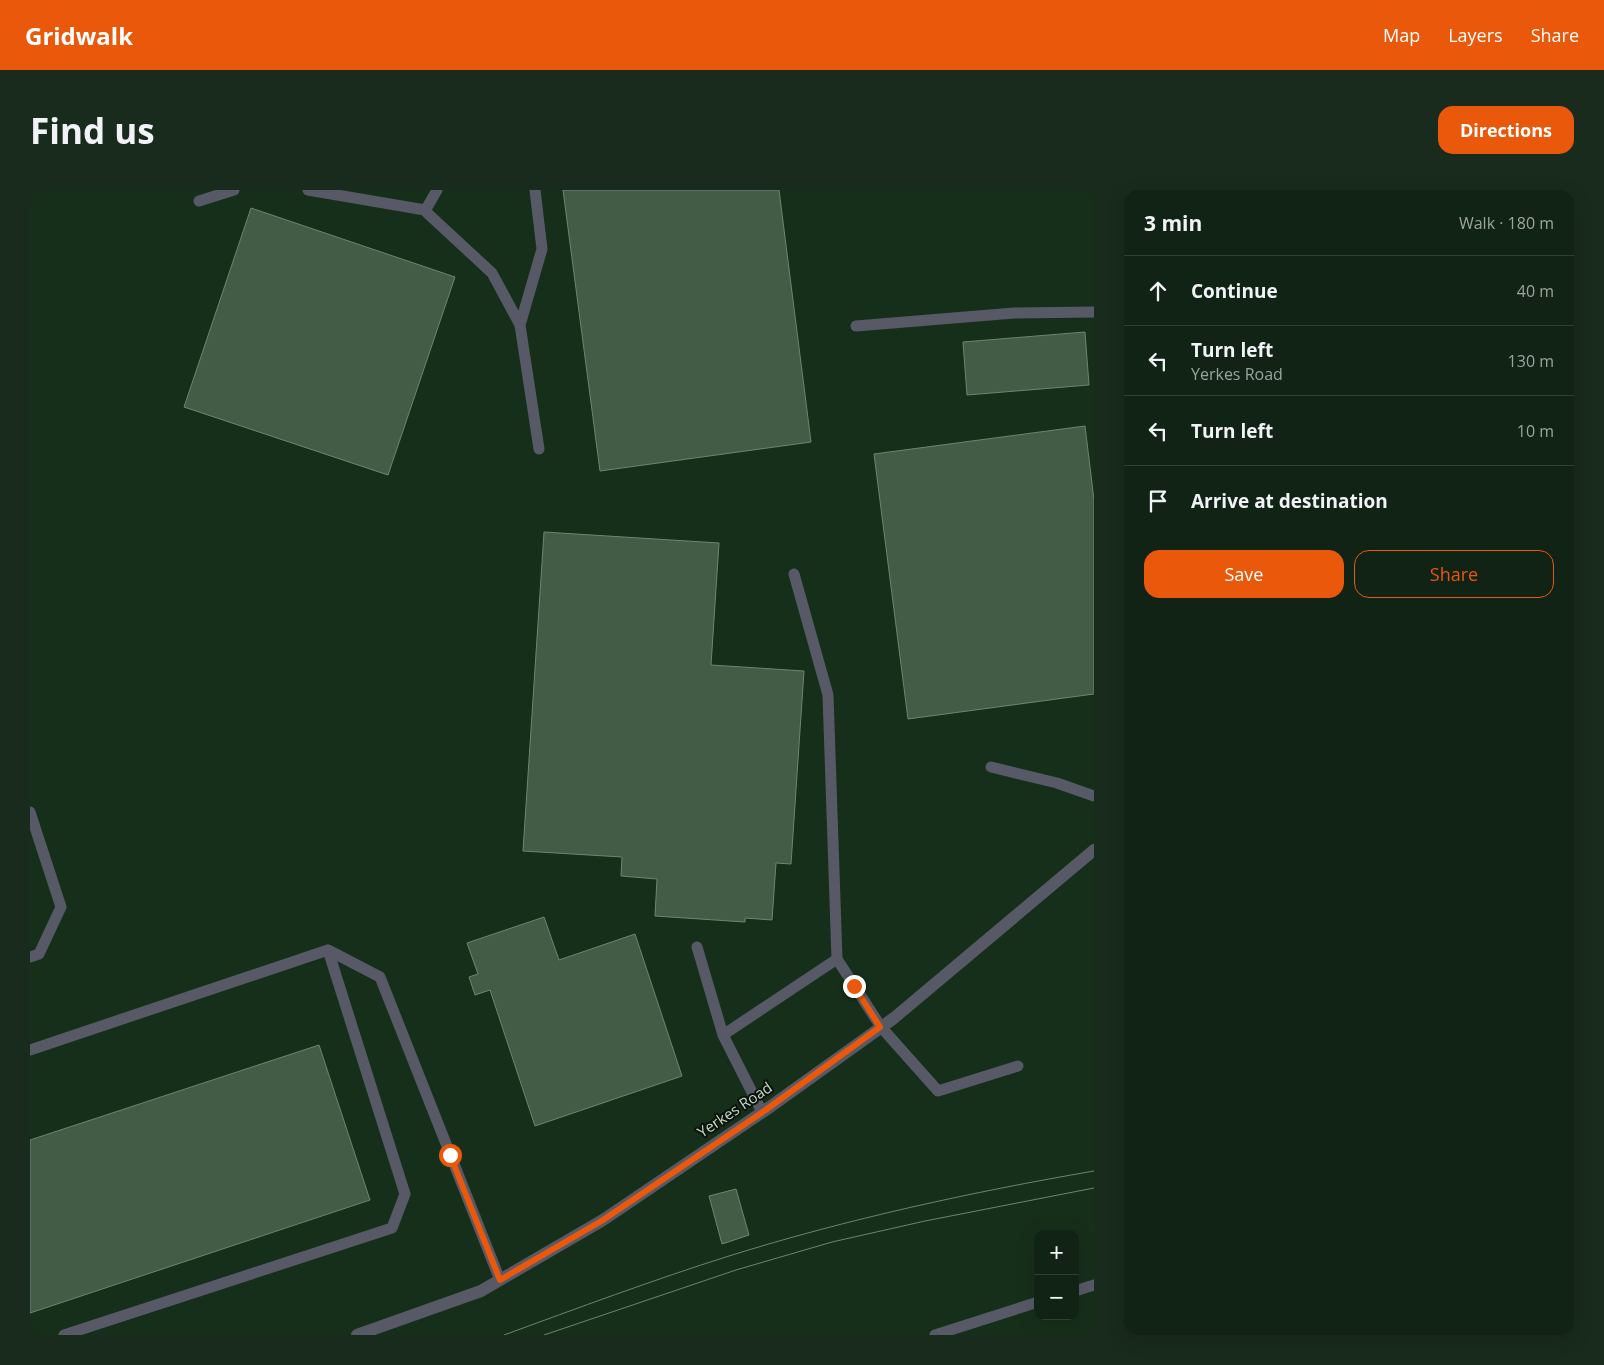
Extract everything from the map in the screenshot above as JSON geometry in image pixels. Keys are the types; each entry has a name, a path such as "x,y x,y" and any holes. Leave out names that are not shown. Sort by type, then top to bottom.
{"street":[{"name":"Yerkes Road","path":"357,1335 481,1291 603,1220 762,1112 894,1018 1094,850"}],"lane":[{"path":"198,202 234,190"},
{"path":"308,190 425,210 492,274 520,325 539,450"},
{"path":"425,210 437,190"},
{"path":"520,325 542,249 535,190"},
{"path":"856,326 1014,313 1094,312"},
{"path":"794,574 828,695 837,959 880,1027 938,1092 1018,1066"},
{"path":"991,767 1057,783 1094,796"},
{"path":"30,812 60,907 39,954 30,957"},
{"path":"697,947 723,1035 762,1112"},
{"path":"64,1335 392,1228 405,1194 328,950"},
{"path":"30,1050 328,950 380,977 500,1280"},
{"path":"723,1035 837,959"},
{"path":"1079,1289 1094,1285"},
{"path":"935,1335 1034,1303"}],"building":[{"path":"563,190 779,190 811,442 600,471"},
{"path":"251,208 455,277 388,475 184,407"},
{"path":"1085,332 1089,385 967,395 963,342"},
{"path":"1085,426 1094,500 1094,694 908,719 874,454"},
{"path":"544,532 719,543 711,665 804,671 791,864 776,863 772,920 745,918 745,922 655,916 657,879 621,876 622,857 523,851"},
{"path":"544,917 559,960 635,934 682,1076 535,1126 490,990 475,995 469,977 478,974 467,943"},
{"path":"319,1045 370,1200 30,1313 30,1140"},
{"path":"736,1189 749,1235 722,1244 709,1196"}],"tram line":[{"path":"504,1335 672,1275 819,1230 864,1218 1002,1188 1094,1171"},
{"path":"544,1335 736,1270 832,1242 925,1221 1094,1188"}],"route":[{"path":"450,1155 500,1280 603,1220 767,1109 880,1027 854,986"}]}
